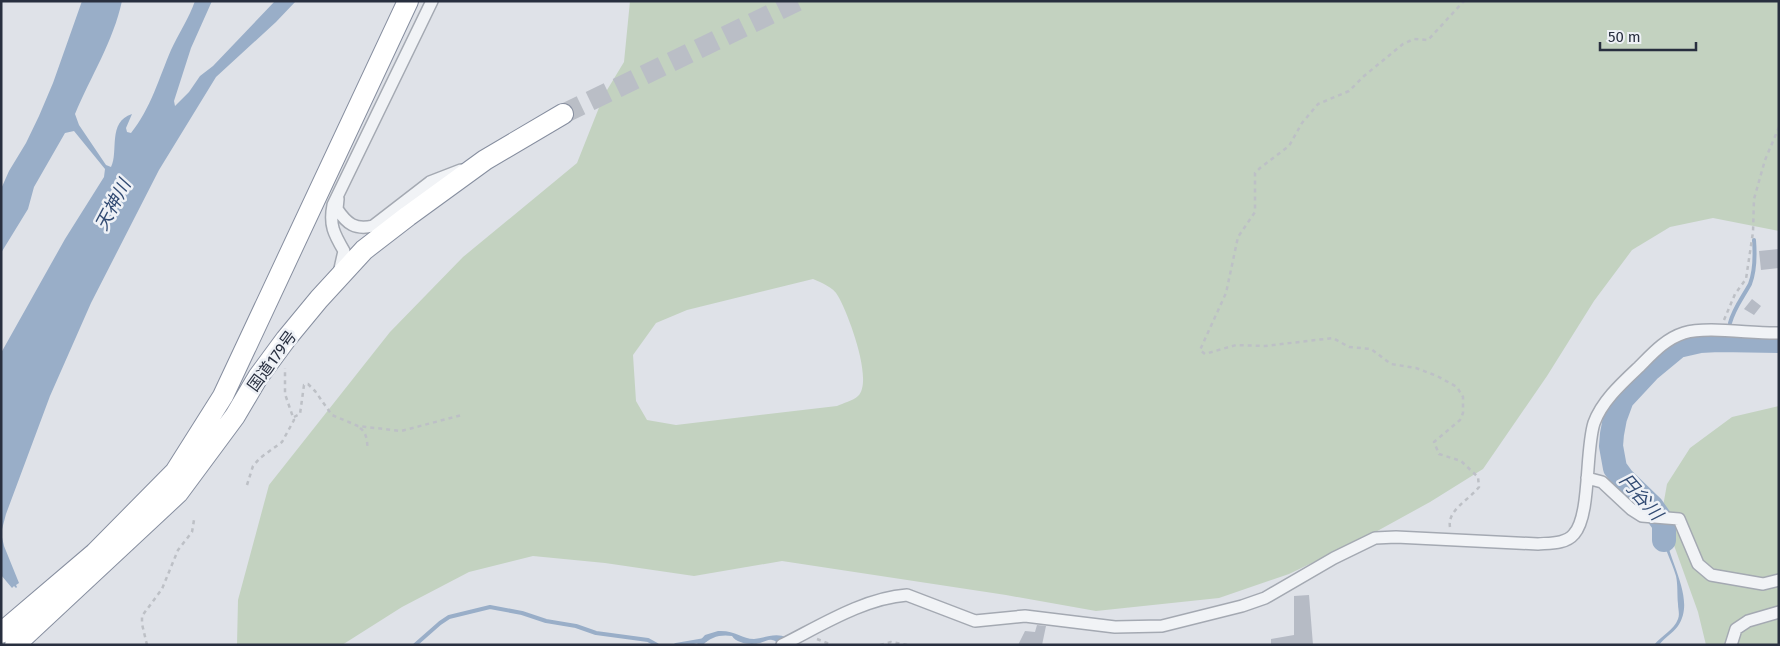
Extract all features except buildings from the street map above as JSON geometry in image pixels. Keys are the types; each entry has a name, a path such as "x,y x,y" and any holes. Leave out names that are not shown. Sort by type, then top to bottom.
{"highway":[{"name":"国道179号","path":"1,633 95,552 175,472 223,396 408,1"},
{"name":"国道179号","path":"15,645 178,493 235,416 264,369 319,298 364,250 485,160 563,114"}],"street":[{"path":"338,277 344,251 333,233 331,218 334,205 432,1"},
{"path":"340,190 337,209 341,216 350,224 362,228 373,226 430,182 485,160"},
{"path":"782,645 863,605 886,597 906,595 974,621 1025,616 1115,627 1162,626 1242,606 1265,598 1334,558 1375,538 1396,537 1454,541 1556,543 1568,539 1580,525 1587,478 1590,437 1601,408 1612,394 1664,344 1686,332 1779,332"},
{"path":"1587,478 1602,482 1631,509 1642,516 1679,519 1698,564 1711,574 1763,584 1779,580"},
{"path":"1731,645 1736,630 1748,621 1779,612"}],"path":[{"path":"1454,541 1449,524 1453,512 1473,495 1479,487 1478,477 1461,461 1439,454 1434,442 1460,420 1463,413 1463,397 1457,387 1437,376 1416,368 1391,364 1371,349 1349,347 1333,338 1265,346 1236,345 1205,354 1200,350 1226,293 1238,237 1255,212 1255,173 1289,146 1302,123 1318,104 1349,91 1403,44 1414,38 1428,40 1464,1"},
{"path":"1720,331 1730,305 1746,279 1753,232 1754,199 1765,160 1779,128"},
{"path":"247,485 253,466 260,458 282,442 294,420 285,394 285,368 288,362"},
{"path":"294,417 300,414 304,385 308,384 332,415 363,430 368,442 367,449"},
{"path":"358,426 401,431 462,415"},
{"path":"147,645 142,616 162,589 178,550 192,532 194,520"},
{"path":"880,645 891,642 906,645"}],"green space":[{"path":"630,1 1779,1 1779,231 1713,218 1670,227 1632,250 1594,301 1547,376 1483,469 1430,502 1370,535 1289,574 1219,598 1096,611 1006,595 782,561 694,576 605,563 533,556 469,572 402,607 342,645 237,645 238,600 269,485 390,332 463,257 577,163 604,95 624,62","holes":["813,279 836,293 853,331 863,376 862,388 856,398 837,406 676,425 647,420 636,401 633,355 656,323 687,310"]},
{"path":"1779,406 1779,645 1706,645 1698,612 1662,512 1667,484 1690,448 1732,417"}],"water":[{"name":"天神川","path":"82,1 122,1 113,31 75,114 79,125 106,165 111,167 116,130 119,124 124,118 132,114 126,128 127,132 131,133 138,123 154,93 171,50 195,1 212,1 191,48 174,101 175,106 189,92 200,76 213,66 275,1 296,1 216,77 159,170 91,303 50,396 6,514 1,533 1,353 65,239 104,177 105,169 74,131 65,133 34,187 28,209 1,253 1,189 39,116 53,83"},
{"path":"1663,524 1665,524 1669,549 1682,589 1684,602 1683,615 1678,626 1659,645 1654,645 1674,626 1679,615 1677,579 1664,544"},
{"path":"1,533 4,546 19,583 16,585 16,588 14,586 12,588 1,575"},
{"path":"718,631 729,632 750,639 775,635 787,638 779,645 771,640 749,644 737,641 732,636 724,635 712,638 703,645 696,645 705,635"}],"waterway":[{"path":"1730,323 1752,279 1754,240"},
{"name":"円谷川","path":"1664,540 1664,524 1652,507 1623,479 1615,468 1611,446 1612,434 1615,418 1622,399 1649,370 1678,346 1700,341 1719,340 1779,341"},
{"path":"415,645 449,617 490,607 522,613 546,621 576,626 596,633 648,640 657,645"},
{"path":"676,645 705,640"}],"tunnel":[{"path":"563,114 798,1"}]}
